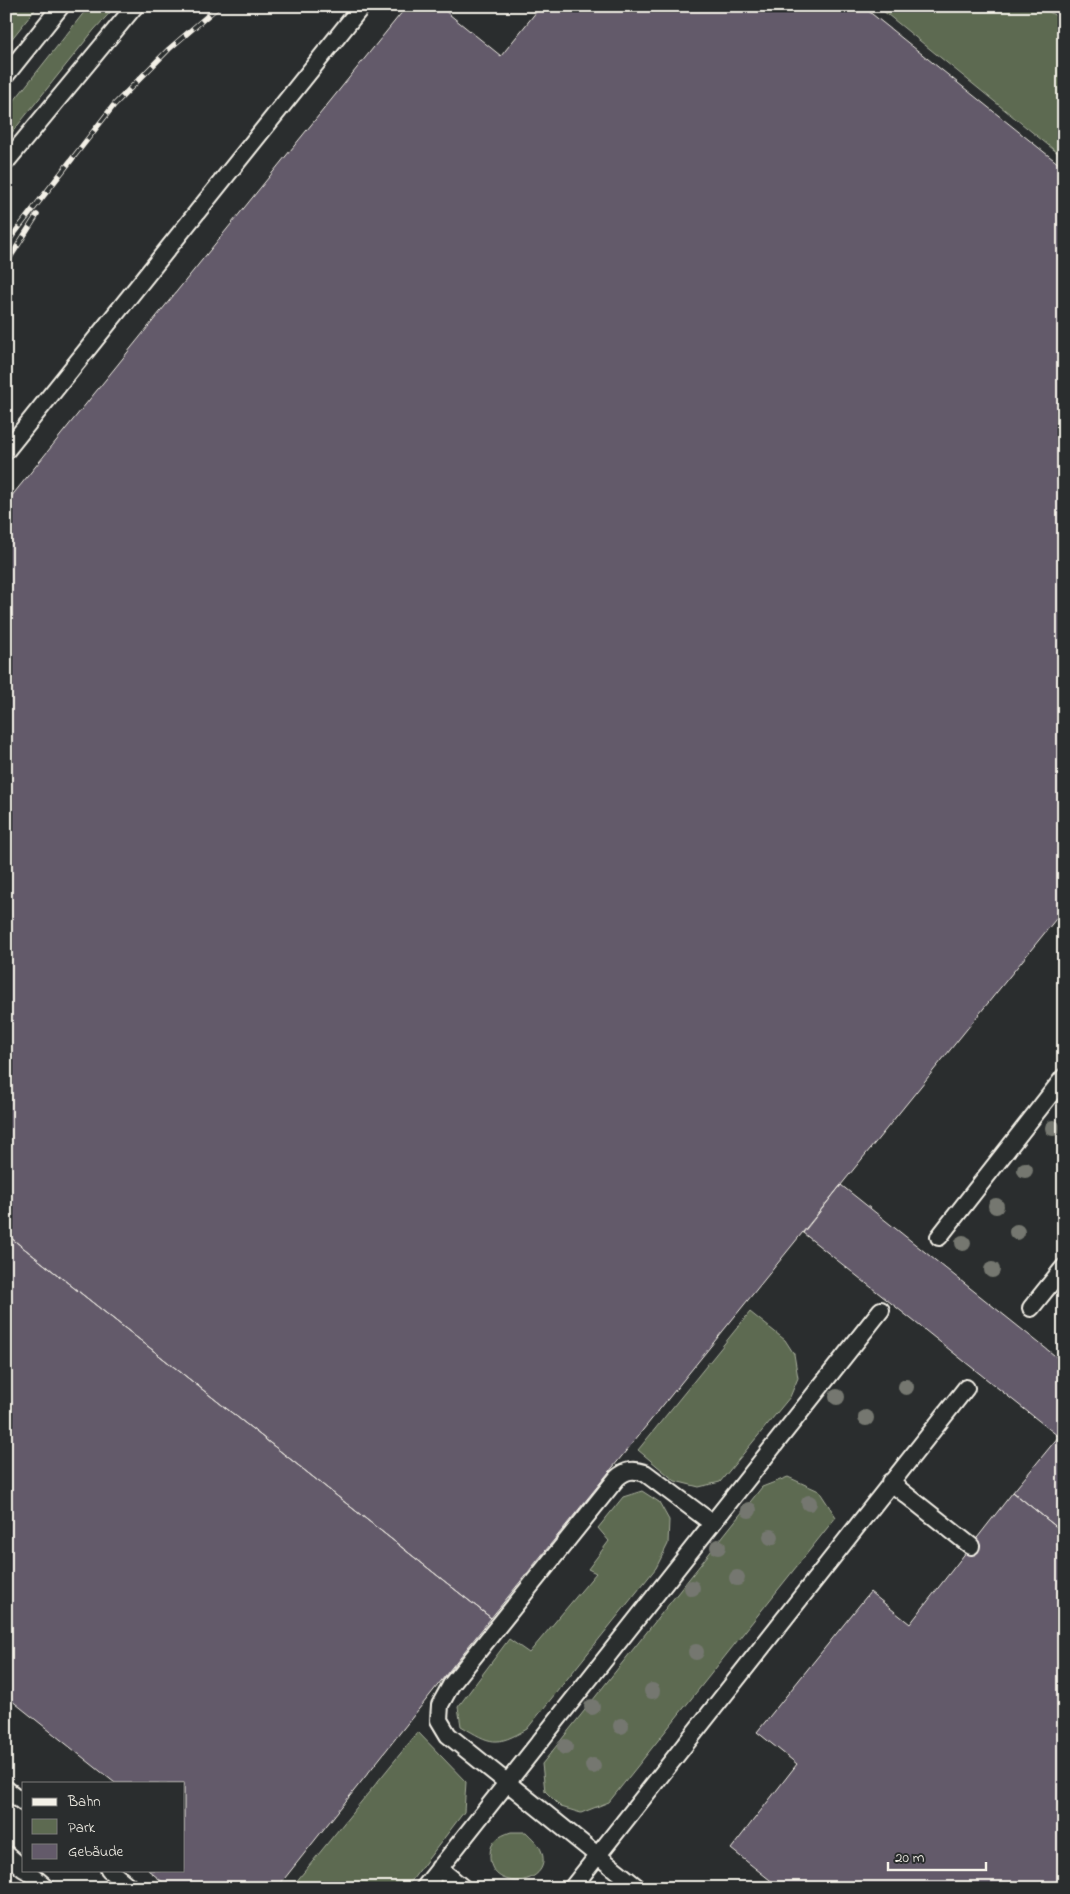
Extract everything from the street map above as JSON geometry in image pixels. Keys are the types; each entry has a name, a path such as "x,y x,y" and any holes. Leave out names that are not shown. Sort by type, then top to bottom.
{"lane":[{"path":"6,75 61,6"},
{"path":"6,162 135,6"},
{"path":"6,451 362,6"},
{"path":"940,1237 1064,1076"},
{"path":"1031,1308 1064,1267"},
{"path":"424,1888 881,1310"},
{"path":"572,1888 890,1482 966,1388"},
{"path":"638,1888 448,1735 439,1720 440,1705 457,1678 617,1478 624,1472 634,1470 645,1472 712,1523"},
{"path":"890,1482 971,1546"},
{"path":"6,1789 22,1801"},
{"path":"6,1854 22,1867"},
{"path":"439,1868 463,1888"},
{"path":"28,1872 47,1888"},
{"path":"111,1872 131,1888"}],"green space":[{"path":"6,6 38,6 6,46"},
{"path":"89,6 116,6 94,30 6,140 6,111"},
{"path":"877,6 1039,6 1063,20 1064,158"},
{"path":"750,1312 785,1340 794,1354 798,1378 790,1397 720,1482 699,1487 675,1481 638,1450"},
{"path":"788,1477 819,1491 836,1517 609,1802 581,1813 561,1807 545,1791 542,1764 762,1487"},
{"path":"642,1491 659,1502 669,1520 668,1544 656,1568 527,1729 508,1739 494,1741 480,1737 461,1726 458,1707 509,1639 529,1653 596,1573 588,1569 609,1541 598,1528 623,1497"},
{"path":"418,1732 466,1782 464,1812 406,1888 291,1888"},
{"path":"511,1832 526,1832 541,1850 543,1862 539,1871 531,1878 520,1881 509,1880 499,1876 492,1867 490,1850 493,1843 499,1837"}],"building":[{"path":"407,6 439,6 501,56 541,6 862,6 1064,168 1064,909 491,1618 6,1234 6,503"},
{"path":"841,1185 1064,1363 1064,1430 1058,1436 803,1233"},
{"path":"6,1234 491,1618 277,1888 170,1888 150,1872 185,1872 185,1782 114,1782 6,1696"},
{"path":"1064,1430 1064,1533 1013,1492"},
{"path":"1013,1492 1064,1533 1064,1888 780,1888 731,1849 797,1764 757,1732 870,1592 910,1624"}],"railway":[{"path":"6,244 114,105 169,49 219,6"},
{"path":"6,264 37,215"}]}
